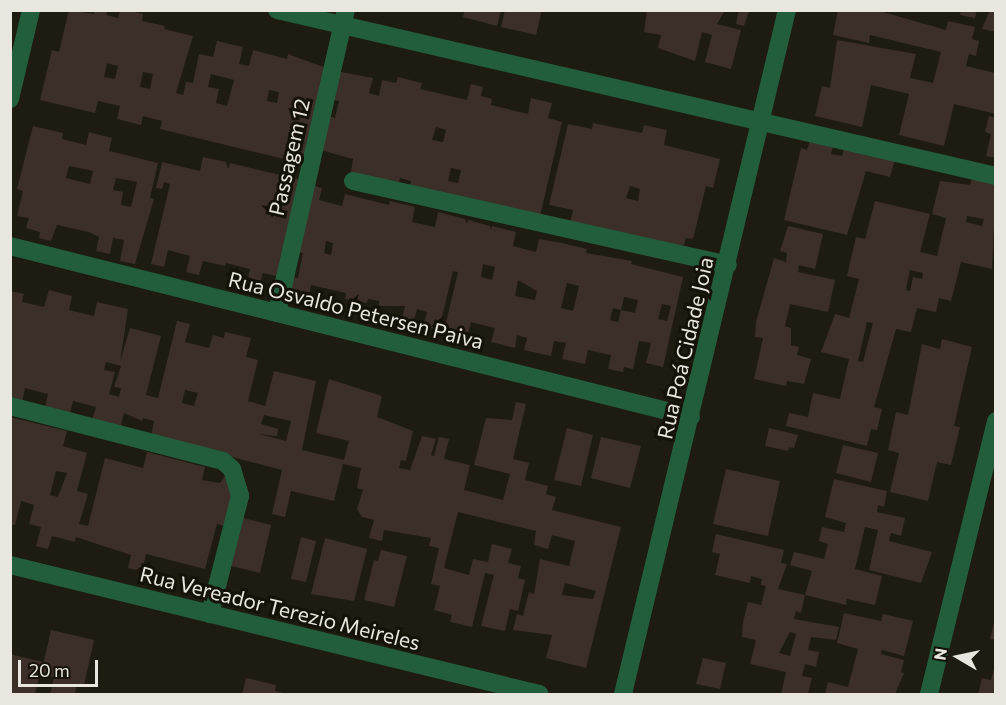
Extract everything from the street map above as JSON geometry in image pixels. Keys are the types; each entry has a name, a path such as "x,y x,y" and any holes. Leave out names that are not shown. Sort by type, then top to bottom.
{"street":[{"path":"10,99 31,10"},
{"path":"277,10 344,18 996,176"},
{"name":"Rua Poá Cidade Joia","path":"623,694 692,417 787,10"},
{"name":"Passagem 12","path":"277,313 344,18"},
{"path":"353,181 728,265"},
{"name":"Rua Osvaldo Petersen Paiva","path":"10,246 692,417"},
{"path":"10,406 223,461 232,469 240,496 210,614"},
{"path":"928,694 996,422"},
{"name":"Rua Vereador Terezio Meireles","path":"10,565 539,694"}],"building":[{"path":"69,10 94,14 94,10 108,10 106,15 118,18 120,10 127,10 143,14 142,21 193,36 176,93 183,95 186,82 193,83 199,54 213,57 217,41 243,47 239,64 249,66 253,50 287,59 288,54 326,68 309,165 160,129 162,121 143,116 141,125 117,119 120,106 98,101 95,113 40,100 52,50 59,52","holes":["107,63 118,66 115,79 104,77","143,72 153,74 150,89 140,87","211,74 234,80 227,106 216,103 219,89 208,87","269,90 279,92 277,103 267,101"]},
{"path":"465,10 501,10 497,26 463,17"},
{"path":"505,10 542,10 536,35 501,27"},
{"path":"647,10 725,10 717,24 741,30 731,69 705,62 712,35 702,32 695,61 658,48 661,35 644,32"},
{"path":"739,10 749,11 744,26 736,24"},
{"path":"838,10 876,10 946,30 948,21 975,27 972,39 979,41 976,56 969,54 966,66 995,73 996,114 954,104 944,146 899,135 909,94 871,85 862,127 815,116 822,86 830,88 837,40 916,54 910,78 933,83 941,52 870,35 869,43 833,35"},
{"path":"961,10 977,10 975,18 960,15"},
{"path":"990,10 996,10 996,32 982,29"},
{"path":"336,71 373,78 369,93 379,96 382,80 396,83 398,77 422,83 420,89 467,100 471,84 483,87 481,96 492,99 491,105 528,114 531,98 552,103 548,118 562,122 540,216 410,186 411,181 400,178 399,183 351,172 353,159 317,149 325,115 335,118 339,101 329,99","holes":["436,127 446,130 443,142 432,140","451,168 461,170 458,183 448,181"]},
{"path":"989,116 996,118 996,158 986,156 991,134 985,132"},
{"path":"593,123 642,133 644,125 667,130 664,145 720,159 713,188 706,186 693,239 686,238 684,245 676,245 570,223 573,210 549,205 568,124 592,129","holes":["630,186 640,189 638,201 626,198"]},
{"path":"33,126 63,133 62,139 86,145 89,132 112,138 109,151 158,163 150,198 154,199 135,264 120,261 124,240 113,238 110,254 96,251 99,237 89,232 57,225 51,241 39,238 40,232 26,228 29,218 17,216 23,191 17,189","holes":["69,166 93,171 90,184 66,178","116,178 137,182 131,207 121,205 123,192 113,190"]},
{"path":"810,140 833,146 831,154 842,156 844,148 895,160 890,177 866,171 847,235 784,220 801,148 807,150"},
{"path":"203,157 226,162 228,169 230,163 305,181 281,277 263,273 259,289 246,286 250,269 226,263 225,266 203,261 199,275 186,272 190,256 168,250 164,267 151,264 170,184 164,182 162,189 156,188 162,162 200,171"},
{"path":"972,178 996,184 992,269 961,262 951,301 939,298 936,312 917,308 911,332 896,329 874,407 882,409 877,430 871,429 867,446 786,426 789,413 808,417 813,393 840,399 849,359 821,352 835,314 849,318 859,279 847,276 856,237 865,239 875,201 930,214 920,252 937,256 946,218 932,214 940,181 970,185","holes":["967,216 984,219 982,226 966,222","910,270 923,273 922,279 913,277 910,291 906,290","867,322 873,323 863,362 858,361"]},
{"path":"312,185 322,188 319,200 342,206 345,194 389,205 390,201 415,207 412,222 435,227 438,212 465,219 467,224 468,220 490,226 491,230 492,226 516,232 513,246 536,252 539,239 562,243 587,249 586,253 632,261 631,264 683,277 663,367 646,363 651,343 639,341 633,369 624,367 623,372 608,369 611,355 588,350 585,364 562,359 566,343 554,341 551,356 524,350 527,338 517,335 515,348 491,342 495,328 471,322 467,337 444,331 458,272 453,271 439,330 423,327 427,312 417,309 413,324 401,322 405,306 379,306 379,301 368,299 367,303 345,299 346,293 311,285 308,301 286,296 290,277 298,278 303,253 296,252","holes":["326,241 333,243 331,255 324,253","483,264 495,267 492,280 481,277","518,280 537,291 535,300 515,296","567,283 579,286 573,311 561,308","624,297 638,300 635,313 621,310","662,304 671,306 667,321 658,319","613,308 621,310 618,322 610,320"]},
{"path":"788,226 823,234 815,269 799,265 798,272 835,280 828,312 790,304 785,326 791,328 791,345 799,347 797,355 811,359 804,384 787,381 786,386 754,379 763,338 755,337 756,322 774,258 786,262 787,253 780,251"},
{"path":"49,290 72,296 69,310 94,316 97,302 128,309 120,362 130,328 161,336 146,395 158,398 177,321 190,324 185,342 209,348 213,335 224,338 225,332 251,338 246,357 258,360 248,401 265,406 274,371 316,381 302,450 344,460 349,441 316,433 329,379 382,396 377,417 413,431 406,461 401,460 399,468 410,470 422,436 436,439 431,455 434,456 439,437 449,439 444,459 470,465 464,490 503,500 510,474 474,465 486,418 512,420 516,402 526,404 513,459 529,463 525,480 548,486 546,494 556,497 552,510 621,527 586,668 546,658 552,635 513,630 517,614 523,616 529,592 534,594 540,559 569,566 575,541 552,535 548,549 534,545 536,531 458,512 444,568 469,575 473,559 488,562 492,544 512,549 508,563 521,566 518,578 525,580 518,611 510,609 505,631 481,626 494,575 485,573 472,627 450,622 452,615 434,610 440,586 431,584 439,548 429,546 431,538 384,530 382,541 369,538 374,520 362,517 357,509 363,490 357,488 361,468 343,464 334,501 291,491 285,517 272,514 282,470 151,436 154,421 143,418 142,421 124,413 120,428 92,420 96,407 73,401 70,414 45,408 48,394 25,388 22,402 10,399 10,291 24,294 22,302 44,307","holes":["106,362 121,366 114,387 121,388 119,397 109,394 115,372 104,370","185,390 198,393 194,406 182,403","264,415 291,421 286,441 259,434 277,436 278,429 261,424","565,583 596,591 593,599 562,595"]},
{"path":"942,339 972,347 954,426 960,427 951,465 937,462 928,501 890,492 899,453 888,450 896,412 908,415 922,344 940,349"},
{"path":"10,417 67,431 63,446 87,453 77,491 88,494 79,524 88,526 105,458 143,468 147,452 205,467 202,480 220,483 226,474 237,476 225,526 217,524 205,569 146,554 142,571 128,568 131,555 76,537 75,542 52,536 48,549 36,546 41,527 29,524 34,505 21,501 15,525 10,524","holes":["56,471 67,473 58,497 50,495"]},
{"path":"567,428 593,435 581,486 554,480"},
{"path":"769,428 798,435 794,448 789,447 788,451 765,446"},
{"path":"601,437 641,446 630,488 591,478"},
{"path":"843,445 878,453 871,482 836,473"},
{"path":"726,469 780,481 768,536 713,524"},
{"path":"834,479 887,491 884,507 878,505 877,512 905,518 901,536 891,533 889,541 932,552 921,583 869,570 878,530 865,527 855,569 882,576 875,605 847,599 846,605 805,595 812,571 790,565 794,552 824,559 828,544 819,541 822,527 844,532 846,523 825,517"},
{"path":"239,517 271,525 260,573 227,565"},
{"path":"716,534 784,550 781,563 787,564 778,589 805,595 801,613 796,611 794,619 839,627 836,640 811,637 808,650 819,652 816,667 805,664 802,676 812,678 808,694 781,694 786,672 750,664 756,640 742,637 743,622 748,602 761,605 766,586 761,585 762,579 751,576 750,583 715,575 720,554 712,552","holes":["790,632 796,634 790,656 779,653"]},
{"path":"301,537 316,541 306,582 291,579"},
{"path":"325,538 367,549 354,601 311,594"},
{"path":"381,550 407,556 394,607 364,600 374,560 378,561"},
{"path":"844,613 881,621 883,614 913,621 904,656 882,650 881,654 904,660 901,672 904,673 895,694 825,694 828,682 848,687 858,649 837,643"},
{"path":"996,619 996,640 990,639"},
{"path":"51,630 94,640 84,685 77,684 75,694 50,694 54,677 41,674"},
{"path":"10,654 43,662 35,694 10,694"},
{"path":"703,658 726,663 720,689 696,684"},
{"path":"995,665 996,694 978,694 982,678 991,680"},
{"path":"246,678 276,685 275,691 287,694 242,694"}]}
